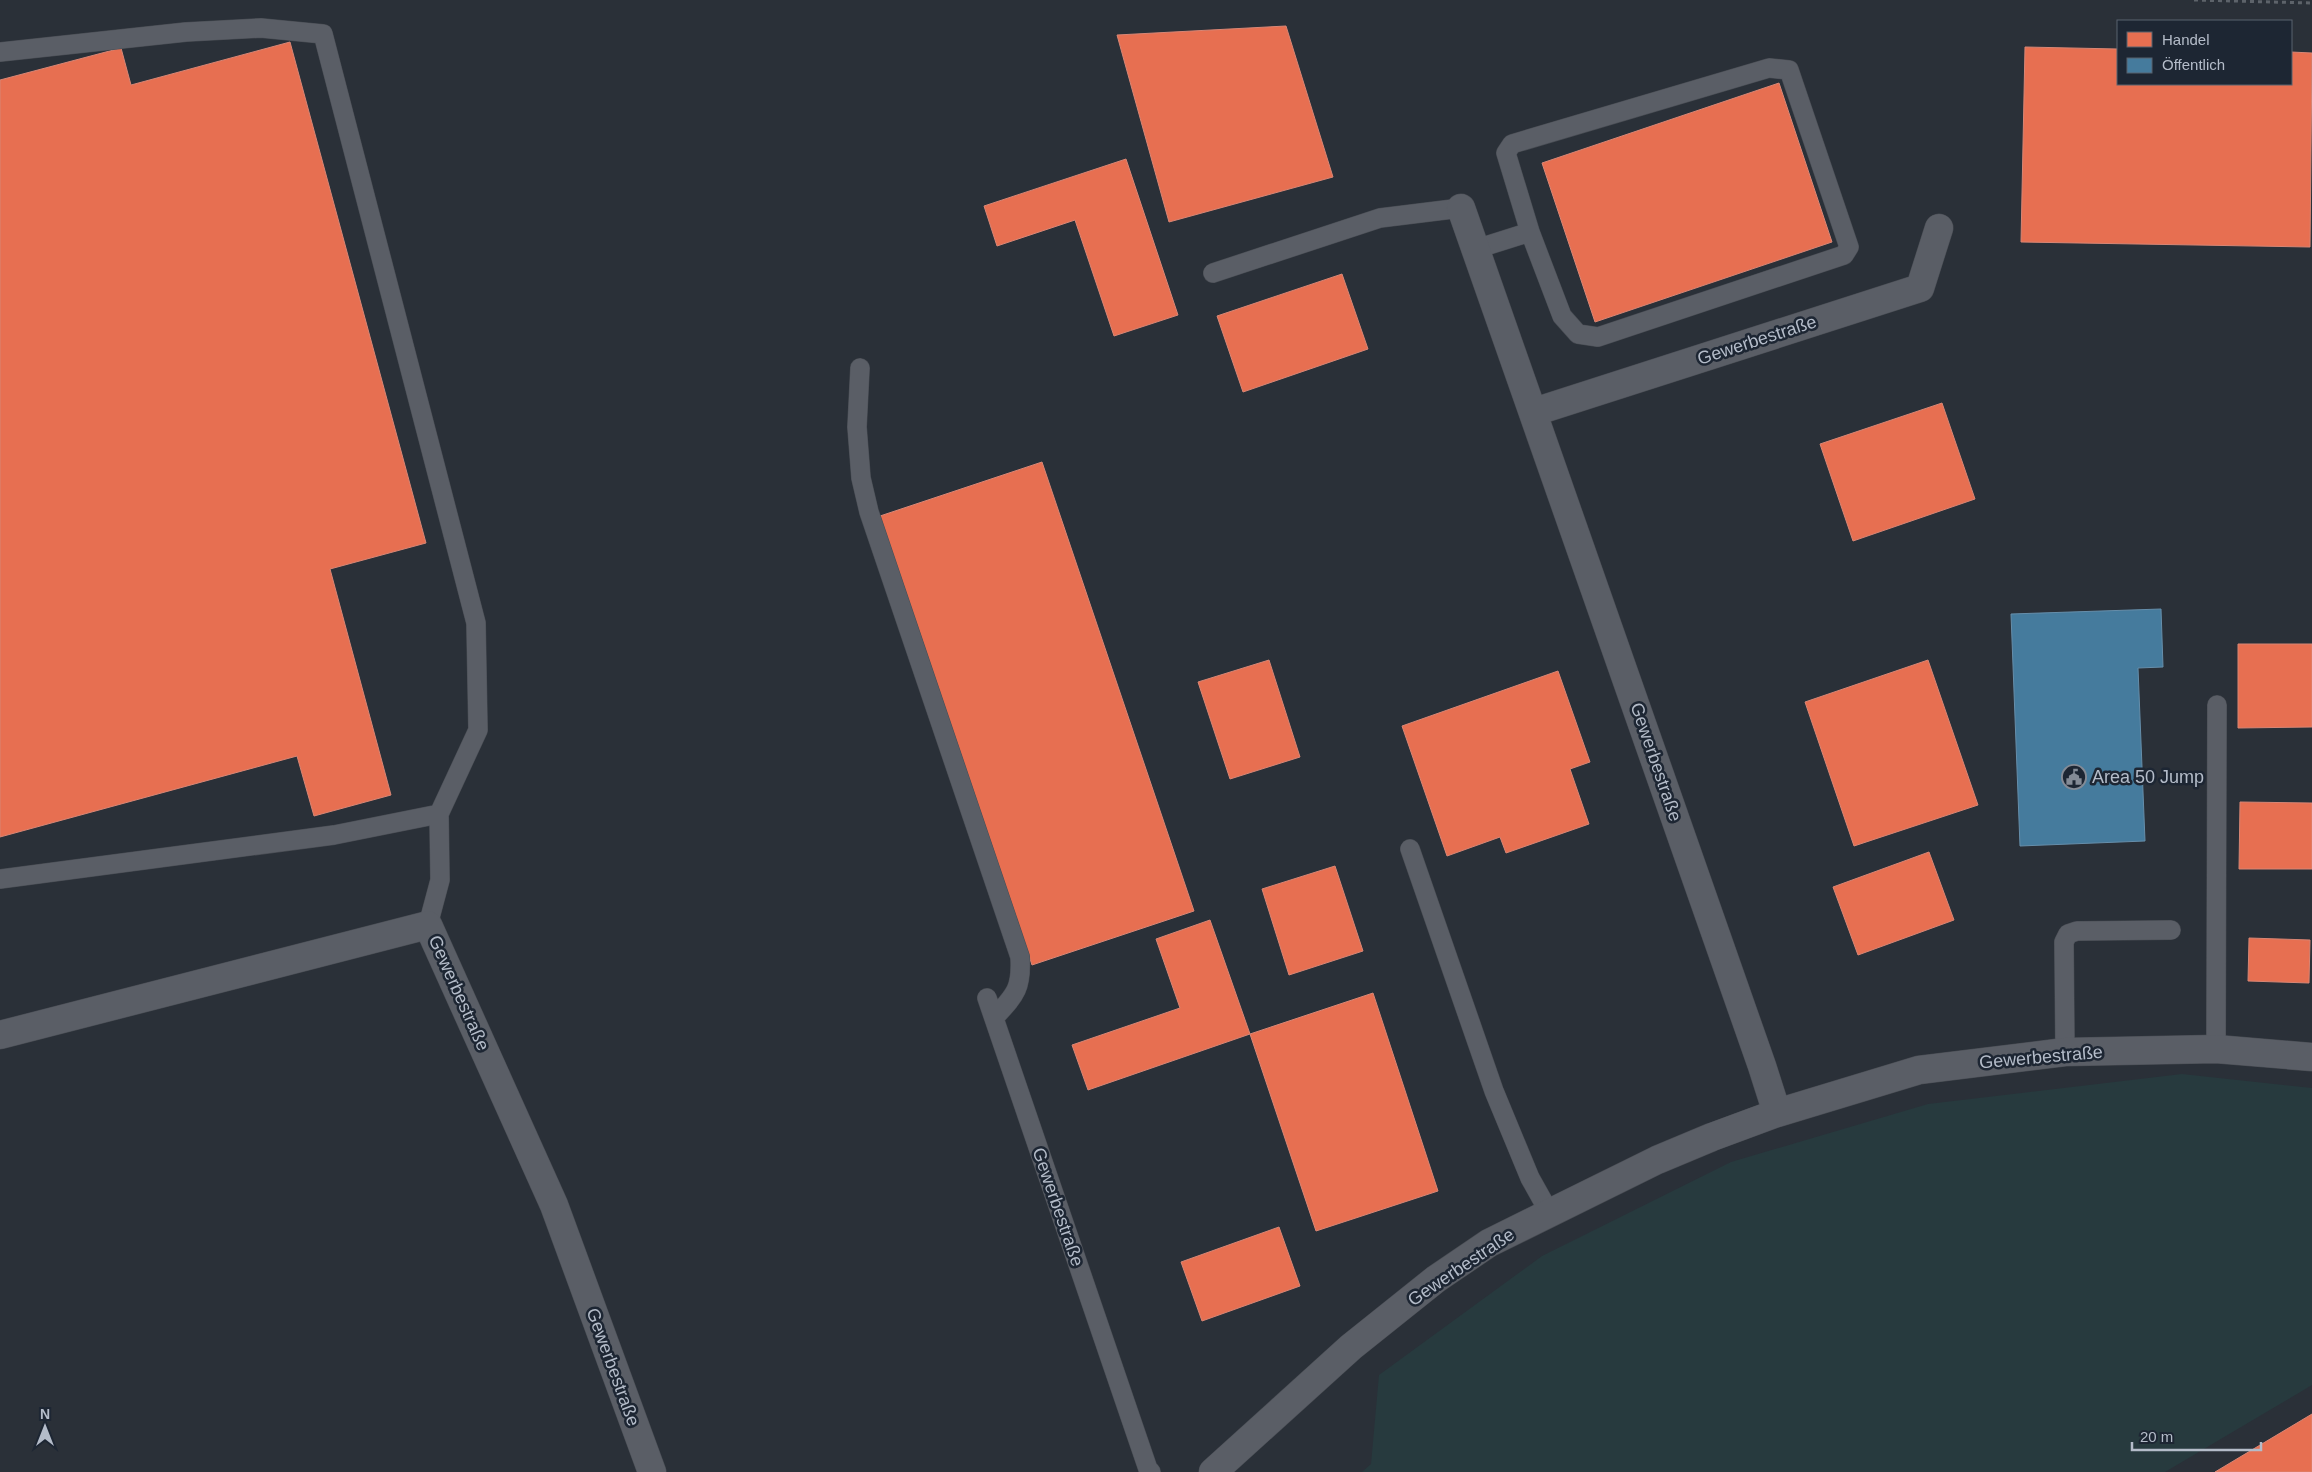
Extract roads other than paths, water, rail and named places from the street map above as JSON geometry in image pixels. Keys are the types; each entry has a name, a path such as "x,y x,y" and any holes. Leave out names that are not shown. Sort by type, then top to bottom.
{"street":[{"name":"Gewerbestraße","path":"1461,208 1762,1066 1776,1113"},
{"name":"Gewerbestraße","path":"1534,412 1920,288 1939,228"},
{"name":"Gewerbestraße","path":"0,1035 428,925 554,1206 652,1472"},
{"name":"Gewerbestraße","path":"1213,1472 1351,1347 1436,1279 1489,1243 1657,1160 1776,1113 1919,1070 2065,1052 2216,1049 2312,1058"}],"lane":[{"path":"0,52 186,32 252,28 323,34 476,623 478,730 439,814 440,880 428,925"},
{"path":"1769,68 1788,70 1849,247 1844,255 1598,337 1578,334 1562,316 1530,232 1506,153 1512,144 1769,68"},
{"path":"1213,273 1380,218 1461,208"},
{"path":"1476,249 1530,232"},
{"path":"860,368 857,427 862,478 869,512 1020,957 1021,978 1012,999 994,1018"},
{"path":"2216,1049 2217,705"},
{"path":"0,879 334,835 439,814"},
{"path":"1410,849 1494,1091 1530,1178 1549,1212"},
{"path":"2065,1052 2064,942 2068,934 2077,931 2171,930"},
{"name":"Gewerbestraße","path":"987,998 1144,1460 1151,1472"}],"place":[{"name":"Area 50 Jump","path":"2074,777"}]}
